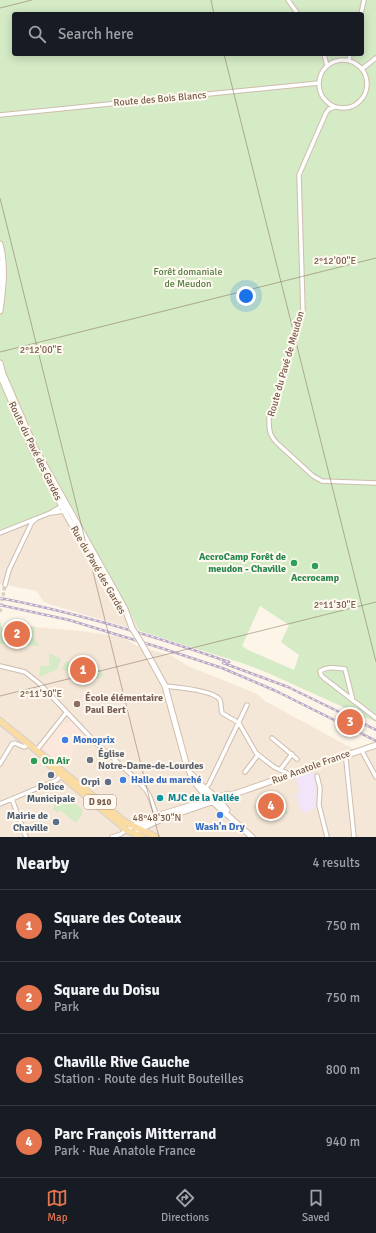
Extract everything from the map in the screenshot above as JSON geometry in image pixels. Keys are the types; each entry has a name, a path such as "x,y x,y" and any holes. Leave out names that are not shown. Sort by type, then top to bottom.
{"main road":[{"path":"0,244 4,274 0,311"},
{"path":"0,263 0,284"},
{"name":"Route du Pavé des Gardes","path":"0,362 6,380 35,448 64,505"},
{"name":"Route du Pavé des Gardes","path":"0,375 23,430 64,505"},
{"name":"Rue du Pavé des Gardes","path":"64,505 125,609 132,628 164,686 186,763 193,780 215,799 252,837"},
{"name":"D 910","path":"0,721 45,759 49,760 61,773 126,830 142,837"},
{"name":"Rue Anatole France","path":"131,832 156,816 246,790 376,745"},
{"name":"D 910","path":"61,773 125,822 131,832"},
{"name":"Rue Anatole France","path":"139,829 215,799"},
{"name":"D 910","path":"131,832 139,829 156,837"}],"street":[{"path":"288,0 297,12"},
{"path":"361,12 364,0"},
{"path":"324,56 327,66"},
{"path":"326,56 334,62"},
{"path":"349,60 350,56"},
{"path":"362,69 376,58"},
{"path":"349,60 362,69 368,86 361,101 352,107 345,109 335,107 322,96 319,83 321,74 327,66 334,62 349,60"},
{"name":"Route des Bois Blancs","path":"0,114 319,83"},
{"name":"Route du Pavé de Meudon","path":"335,107 329,109 326,113 299,175 303,312 269,418 268,429 272,438 317,479 326,481 376,483"},
{"path":"0,533 50,513 64,505"},
{"path":"50,513 67,510"},
{"path":"5,585 9,570 32,522 36,519"},
{"path":"0,666 19,670 30,675 95,742 146,790 156,816 162,820"},
{"path":"353,701 345,669 325,668 320,672 324,678 353,701 376,718"},
{"path":"164,686 201,691 215,696 220,700 222,712 239,723 258,756 274,767 287,773 288,776"},
{"path":"204,790 211,781 247,705"},
{"path":"36,751 66,712"},
{"path":"272,738 297,759"},
{"path":"0,764 12,744 15,743 24,747 28,744"},
{"path":"363,753 376,777"},
{"path":"280,770 292,754"},
{"path":"245,772 258,756"},
{"path":"346,760 354,837"},
{"path":"0,804 57,780 61,773"},
{"path":"317,776 320,788 319,805 327,837"},
{"path":"12,799 26,837"},
{"path":"112,837 121,834 126,830"}],"shaded area":[{"path":"69,502 140,631 49,604 43,601 37,591 0,584 0,532"},
{"path":"35,627 81,631 122,637 137,646 172,656 188,666 257,694 265,701 355,750 376,743 376,837 0,837 0,644 40,646 33,636"},
{"name":"Monoprix","path":"62,720 66,724 71,720 87,737 72,751 74,753 65,763 61,763 40,747"},
{"path":"312,770 316,777 316,807 304,813 300,809 296,795 300,792 295,776"}],"green space":[{"name":"Forêt domaniale de Meudon","path":"0,0 376,0 376,722 245,664 140,631 69,502 0,532","holes":["260,606 289,625 281,642 299,655 294,670 242,646"]},
{"path":"0,620 3,632 20,624 35,627 33,636 40,646 0,644"},
{"path":"49,653 61,660 56,670 39,677 40,666 49,666"},
{"path":"67,661 100,669 103,674 101,678 97,679 71,673 62,669"},
{"path":"60,797 66,797 82,809 82,815 76,823 61,811 57,812 53,809 54,804"},
{"path":"282,798 288,814 276,814 264,811 259,813 254,807"}],"tunnel":[{"path":"0,612 5,585"}],"railway":[{"path":"0,598 116,626 229,662"},
{"path":"0,605 69,620 222,668 276,691 376,741"},
{"path":"223,663 288,687 376,730"}],"place":[{"name":"AccroCamp Forêt de meudon - Chaville","path":"294,563"},
{"name":"Accrocamp","path":"315,566"},
{"name":"Square du Doisu","path":"17,634"},
{"name":"Square des Coteaux","path":"83,670"},
{"name":"École élémentaire Paul Bert","path":"77,704"},
{"name":"Chaville Rive Gauche","path":"350,722"},
{"name":"Monoprix","path":"65,740"},
{"name":"Église Notre-Dame-de-Lourdes","path":"90,760"},
{"name":"On Air","path":"34,761"},
{"name":"Police Municipale","path":"51,775"},
{"name":"Halle du marché","path":"123,780"},
{"name":"Orpi","path":"108,782"},
{"name":"MJC de la Vallée","path":"160,798"},
{"name":"Parc François Mitterrand","path":"271,806"},
{"name":"Wash'n Dry","path":"220,815"},
{"name":"Mairie de Chaville","path":"56,822"}]}
